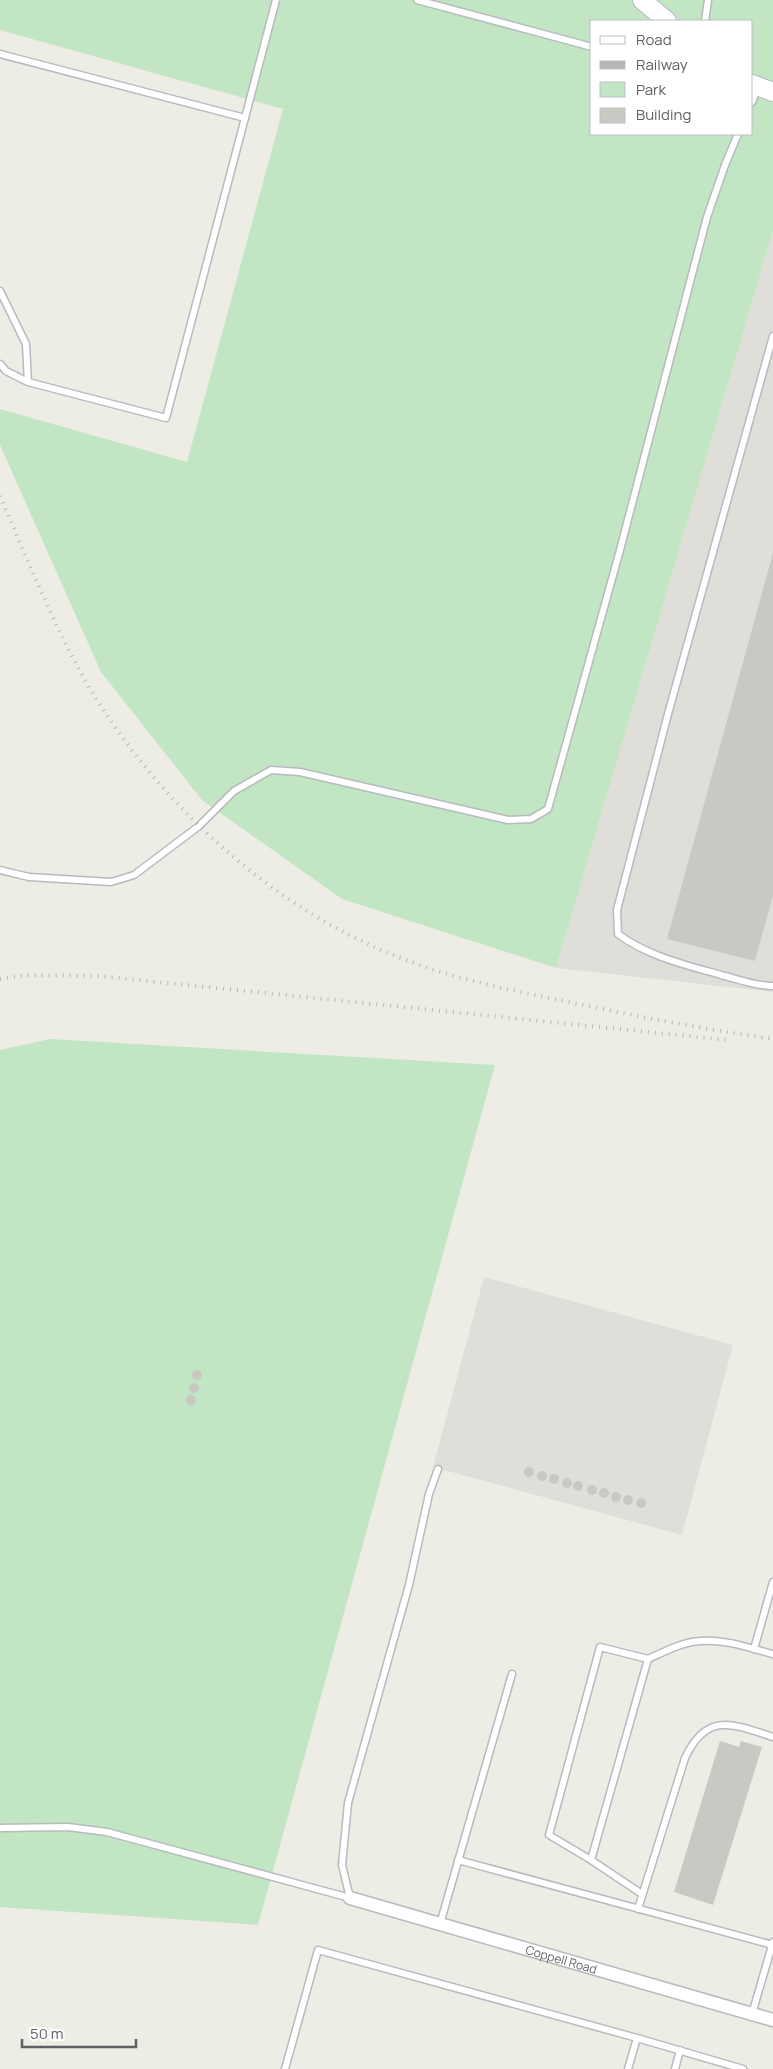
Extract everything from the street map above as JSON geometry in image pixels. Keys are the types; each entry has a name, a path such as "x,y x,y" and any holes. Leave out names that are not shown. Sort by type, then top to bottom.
{"street":[{"path":"642,0 666,20"},
{"name":"Coppell Road","path":"350,1898 773,2020"}],"lane":[{"path":"0,364 6,370 28,382 166,418 276,0"},
{"path":"417,0 590,46"},
{"path":"705,20 708,0"},
{"path":"0,54 245,118"},
{"path":"0,870 28,877 111,882 134,875 199,826 234,791 271,770 300,772 508,820 531,819 548,809 620,550 707,217 725,164 738,135"},
{"path":"0,291 26,344 28,382"},
{"path":"773,336 668,714 617,910 618,934 632,945 677,962 756,984 773,986"},
{"path":"0,1828 68,1827 106,1832 350,1898 342,1865 348,1802 408,1585 429,1494 438,1469"},
{"path":"754,1649 773,1582"},
{"path":"642,1894 549,1835 600,1647 648,1660 672,1648 699,1640 731,1643 773,1654"},
{"path":"591,1860 648,1660"},
{"path":"440,1924 512,1674"},
{"path":"638,1909 685,1758 693,1741 704,1730 734,1725 773,1737"},
{"path":"458,1860 773,1944 752,2014"},
{"path":"285,2069 318,1950 743,2069"},
{"path":"628,2069 636,2038"},
{"path":"675,2069 680,2050"}],"shaded area":[{"path":"773,231 773,992 556,968"},
{"path":"484,1277 733,1345 682,1535 433,1467"}],"green space":[{"path":"0,0 773,0 773,231 556,968 342,899 202,800 101,672 0,445 0,409 187,462 283,109 0,30"},
{"path":"50,1039 495,1065 258,1925 0,1907 0,1050"}],"building":[{"path":"773,553 773,895 755,961 667,939"},
{"path":"195,1370 199,1370 202,1375 201,1379 195,1380 192,1377 192,1373"},
{"path":"192,1383 196,1383 199,1388 198,1392 192,1393 189,1390 189,1386"},
{"path":"189,1395 193,1395 196,1400 195,1404 189,1405 186,1402 186,1398"},
{"path":"527,1467 531,1467 534,1472 533,1476 527,1477 524,1474 524,1470"},
{"path":"540,1471 544,1471 547,1476 546,1480 540,1481 537,1478 537,1474"},
{"path":"552,1474 556,1474 559,1479 558,1483 552,1484 549,1481 549,1477"},
{"path":"565,1478 569,1478 572,1483 571,1487 565,1488 562,1485 562,1481"},
{"path":"576,1481 580,1481 583,1486 582,1490 576,1491 573,1488 573,1484"},
{"path":"590,1485 594,1485 597,1490 596,1494 590,1495 587,1492 587,1488"},
{"path":"602,1488 606,1488 609,1493 608,1497 602,1498 599,1495 599,1491"},
{"path":"614,1492 618,1492 621,1497 620,1501 614,1502 611,1499 611,1495"},
{"path":"626,1495 630,1495 633,1500 632,1504 626,1505 623,1502 623,1498"},
{"path":"639,1498 643,1498 646,1503 645,1507 639,1508 636,1505 636,1501"},
{"path":"720,1741 739,1747 741,1741 762,1747 713,1905 674,1892"}],"railway":[{"path":"0,496 63,639 93,694 110,720 138,758 202,829 238,861 276,890 316,916 358,939 401,958 468,980 607,1010 701,1028 773,1039"},
{"path":"0,979 25,975 99,976 727,1040"}]}
